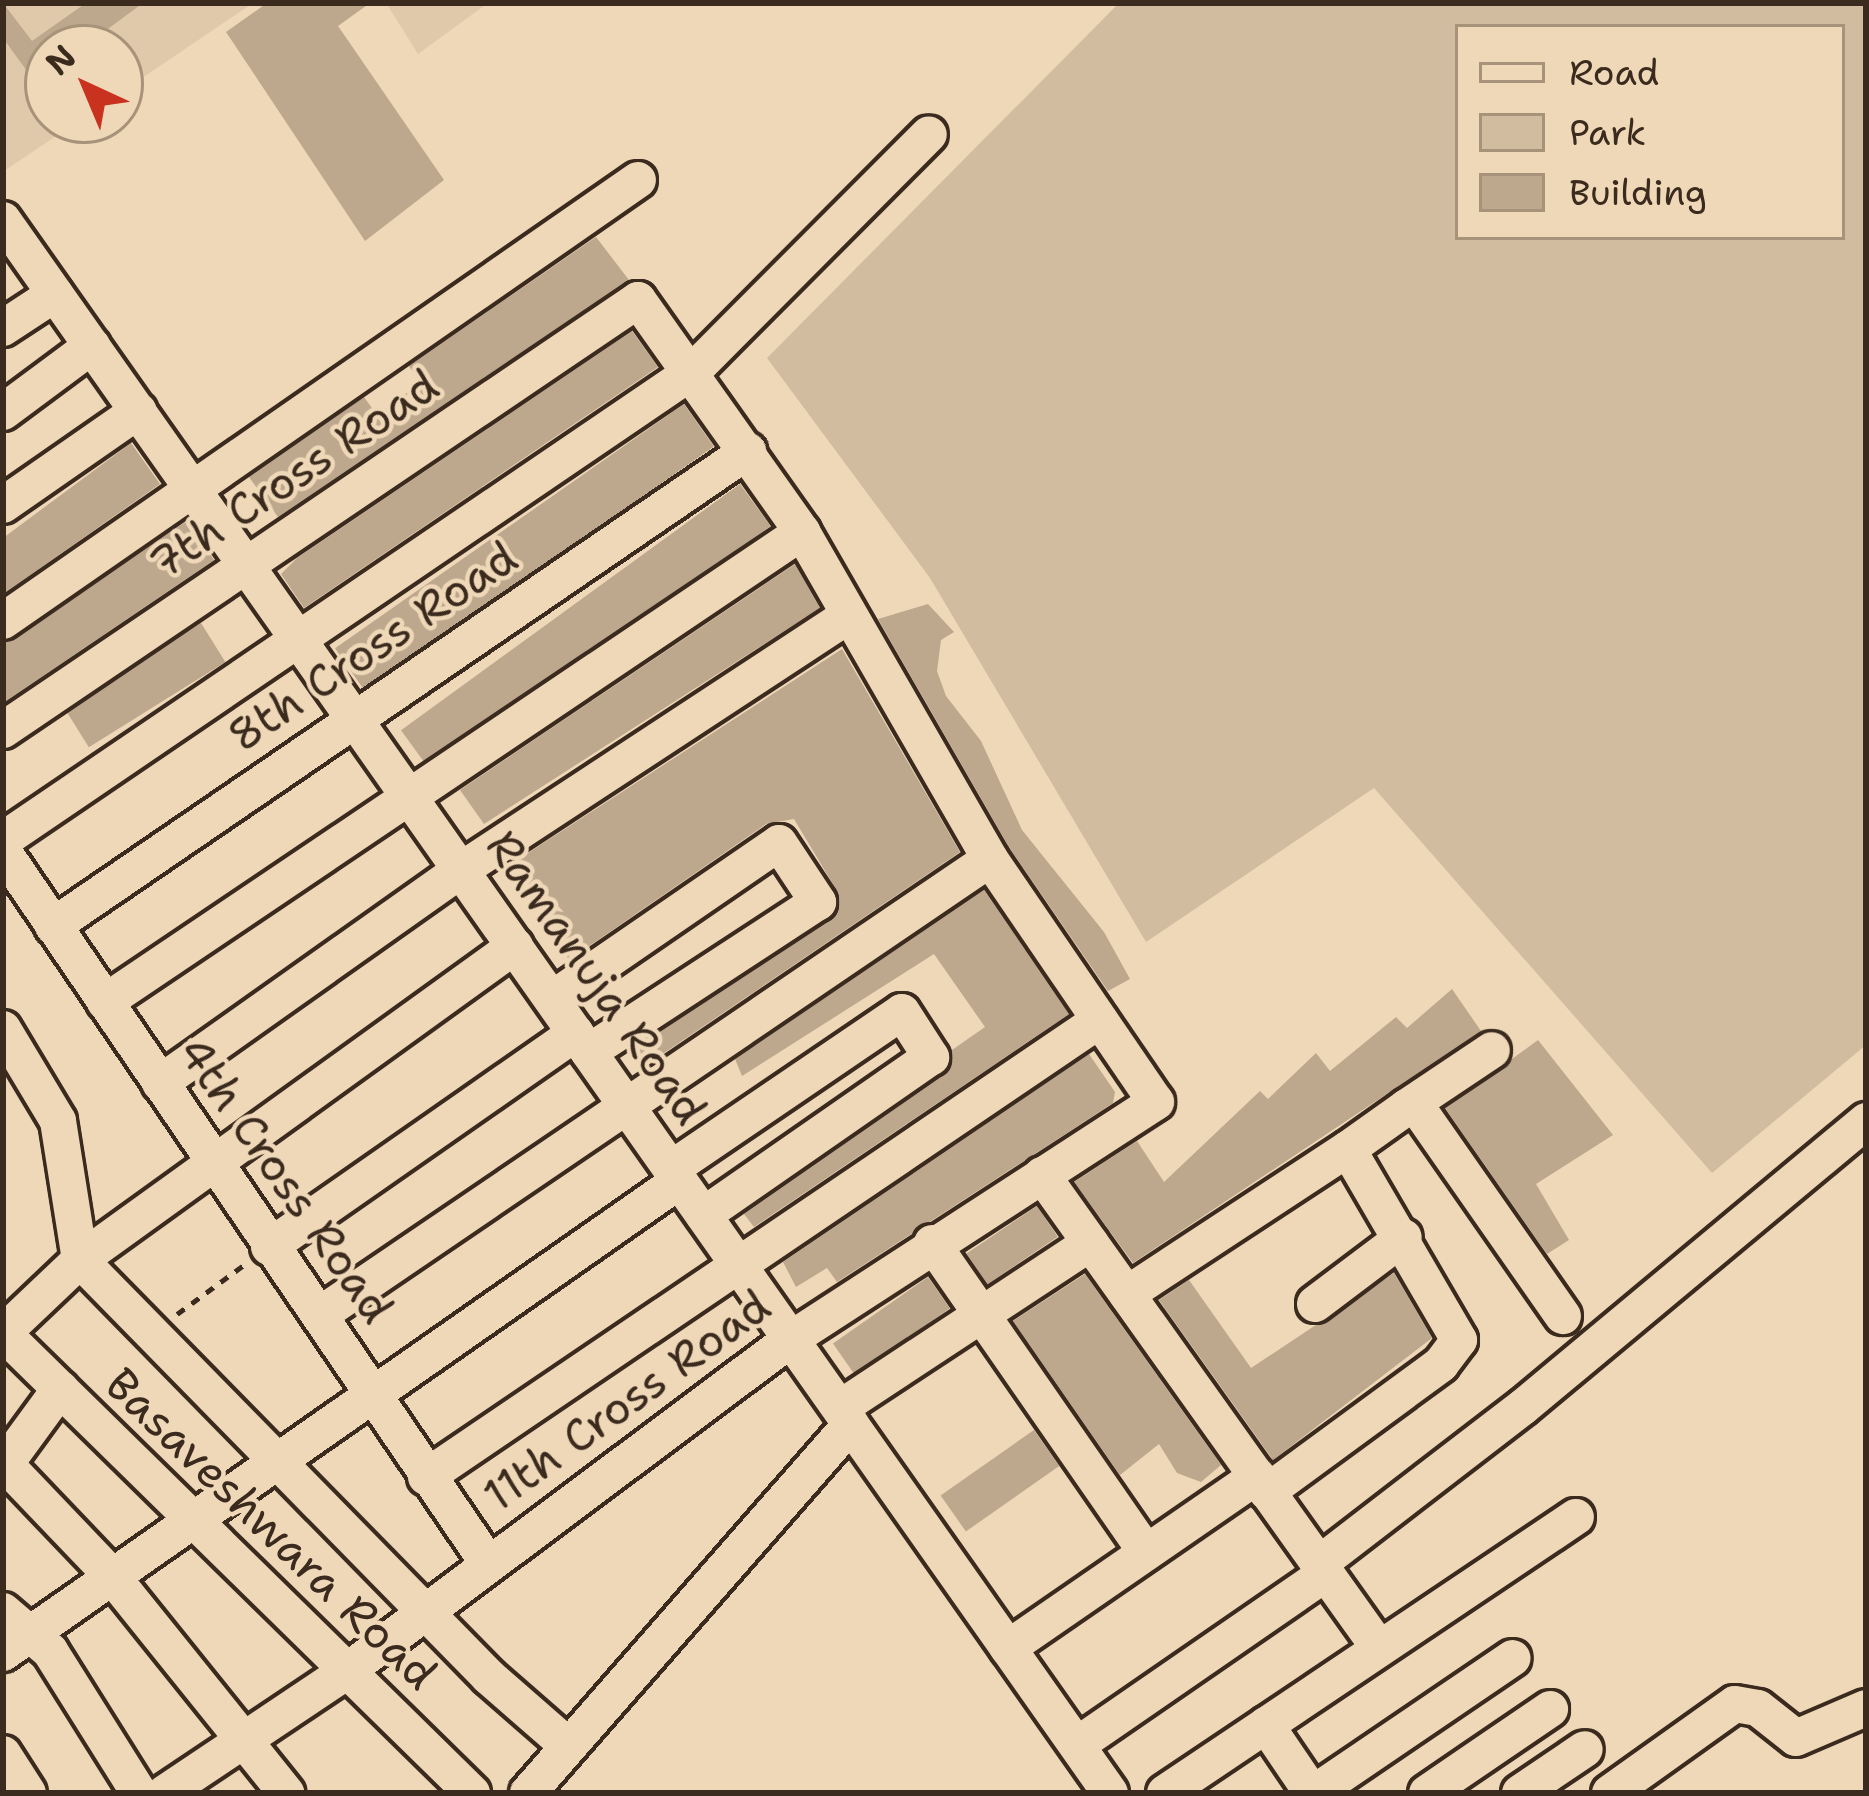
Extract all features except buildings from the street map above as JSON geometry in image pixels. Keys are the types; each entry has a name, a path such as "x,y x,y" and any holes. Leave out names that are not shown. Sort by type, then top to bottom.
{"street":[{"path":"3,840 301,642 693,371 929,134"},
{"path":"3,621 638,180"},
{"name":"Ramanuja Road","path":"3,220 1110,1793"},
{"path":"3,328 55,294"},
{"name":"7th Cross Road","path":"3,730 638,300 693,371"},
{"path":"3,412 92,346"},
{"path":"426,1477 1100,1020 990,860 802,532 693,371"},
{"path":"3,505 138,411"},
{"name":"8th Cross Road","path":"53,926 748,451"},
{"path":"105,1002 802,532"},
{"path":"160,1083 461,870 848,616"},
{"path":"269,1246 583,1043 818,902 779,843 552,999"},
{"name":"4th Cross Road","path":"3,851 488,1563"},
{"path":"321,1314 990,860"},
{"path":"5,1340 80,1260 212,1160 515,946"},
{"path":"12,1632 111,1576 277,1456 375,1396 902,1012 931,1057 704,1215"},
{"name":"11th Cross Road","path":"165,1793 347,1671 791,1339 932,1243 1156,1102 1100,1020"},
{"path":"3,1029 58,1121 80,1260 568,1746"},
{"path":"1127,1294 1492,1050"},
{"path":"1407,1106 1417,1107 1563,1316"},
{"path":"1077,1745 1323,1569 1866,1121"},
{"path":"1008,1648 1146,1552 1262,1484 1441,1364 1459,1340 1405,1237 1348,1149"},
{"path":"1042,1174 1379,1648"},
{"path":"1316,1304 1405,1237"},
{"path":"932,1243 1146,1552"},
{"path":"528,1793 845,1416 1090,1243"},
{"name":"Basaveshwara Road","path":"5,1340 472,1793"},
{"path":"60,1389 4,1466 111,1576 286,1793"},
{"path":"1165,1793 1576,1517"},
{"path":"12,1632 50,1651 139,1793"},
{"path":"1266,1724 1313,1793 1514,1658"},
{"path":"1610,1793 1735,1704 1758,1708 1796,1738 1866,1708"},
{"path":"1427,1793 1550,1709"},
{"path":"1520,1793 1585,1749"},
{"path":"3,1754 28,1793"}],"path":[{"path":"153,1331 269,1246"}],"shaded area":[{"path":"3,3 253,3 144,77 144,24 24,24 24,144 44,144 4,171"},
{"path":"386,3 488,3 418,54"}],"green space":[{"path":"1119,3 1866,3 1866,1045 1712,1173 1374,788 1146,942 930,578 767,358"}]}
